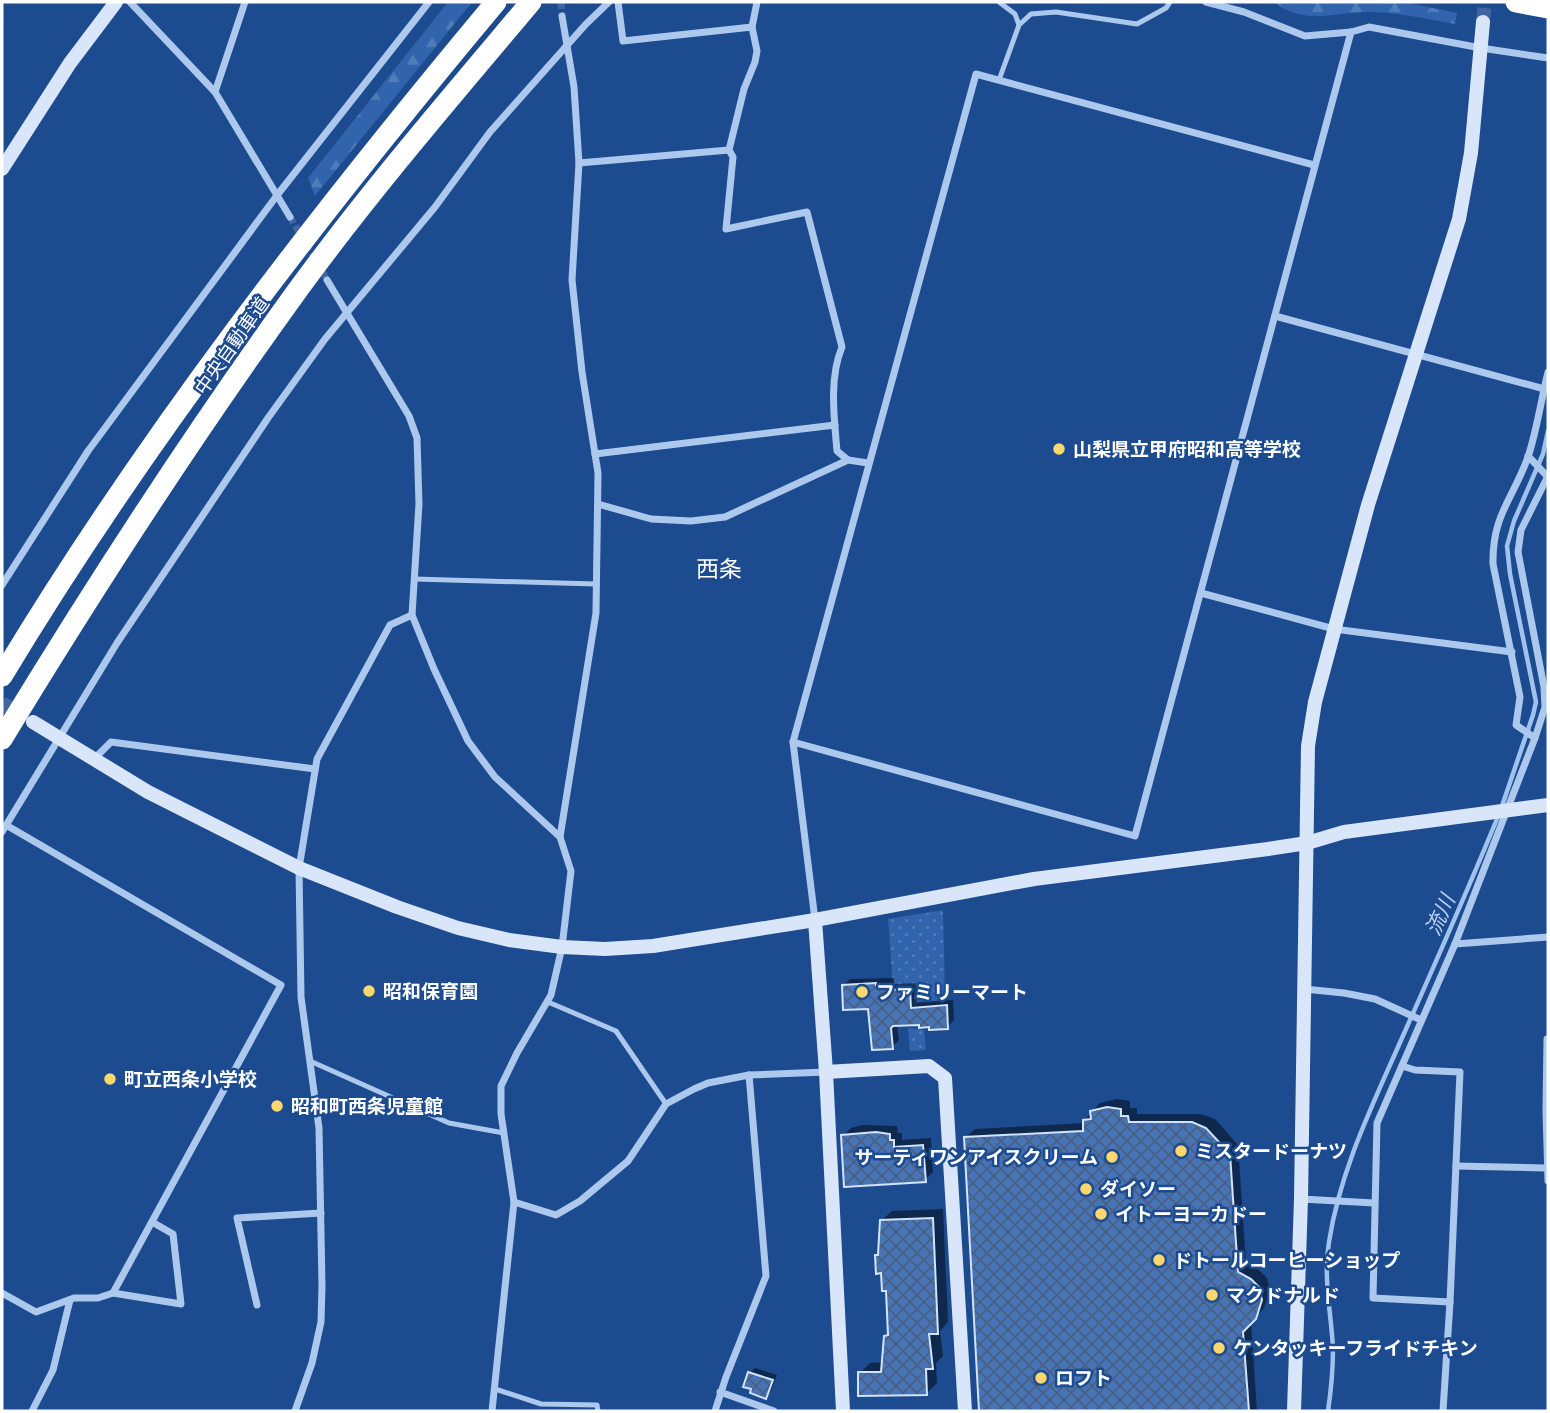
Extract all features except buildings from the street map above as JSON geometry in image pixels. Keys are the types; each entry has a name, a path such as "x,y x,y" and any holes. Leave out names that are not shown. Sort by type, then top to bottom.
{"highway":[{"name":"中央自動車道","path":"2,676 138,467 279,272 382,140 496,2"},
{"name":"中央自動車道","path":"2,739 162,484 298,290 531,2"},
{"path":"1516,2 1548,8"},
{"path":"349,225 378,204 499,56 554,9"}],"street":[{"path":"2,169 70,63 116,2"},
{"path":"130,2 215,92 290,217"},
{"path":"215,92 245,2"},
{"path":"2,586 88,451 278,194 429,2"},
{"path":"113,1293 281,985 4,828 117,643 260,429 346,311 435,207 490,132 609,2"},
{"path":"618,2 623,41 752,27"},
{"path":"757,2 752,27 757,51 755,62 744,89 729,150 733,157 726,229 807,212 842,347 834,365 837,451 848,460 869,463"},
{"path":"1206,2 1244,12 1305,36 1351,32 1369,27 1548,58"},
{"path":"492,1411 514,1202 501,1114 501,1086 517,1053 548,1002 562,947 571,871 560,838 596,614 598,473 582,372 572,280 579,163 574,87 568,45 554,9"},
{"path":"1294,1411 1301,1199 1308,746 1315,702 1368,505 1459,219 1471,153 1483,22"},
{"path":"793,742 1135,836 1351,32"},
{"path":"843,1411 826,1072 815,920 793,742 976,74 1314,165"},
{"path":"579,163 729,150"},
{"path":"327,280 409,416 417,438 419,504 412,615 434,669 468,741 495,777 560,838"},
{"path":"1275,316 1546,390"},
{"path":"1535,737 1516,725 1520,697 1493,564 1493,547 1497,522 1528,457 1546,390 1548,372"},
{"path":"595,454 835,425"},
{"path":"1450,1302 1373,1298 1377,1123 1455,944 1545,707 1544,687 1518,552 1521,530 1548,476 1528,457"},
{"path":"598,505 651,519 691,521 724,517 848,460"},
{"path":"1201,593 1334,629 1512,652"},
{"path":"295,1411 312,1363 321,1322 319,1128 301,997 299,868 317,759 390,625 412,615"},
{"path":"33,722 206,823 299,868 397,908 458,928 509,940 606,950 653,946 815,920 1034,879 1307,842 1344,832 1548,805"},
{"path":"94,760 111,742 315,769"},
{"path":"1455,944 1548,937"},
{"path":"1303,989 1375,999 1421,1020"},
{"path":"1547,1039 1548,1181"},
{"path":"514,1202 556,1215 580,1200 628,1161 666,1104 708,1083 749,1075 929,1066 945,1077 949,1107 965,1411"},
{"path":"1402,1066 1415,1070 1460,1072 1443,1411"},
{"path":"715,1411 766,1276 749,1075"},
{"path":"1456,1166 1546,1168"},
{"path":"1301,1199 1374,1203"},
{"path":"257,1305 237,1218 321,1213"},
{"path":"2,1293 36,1312 70,1300 98,1298 113,1293 181,1304 173,1234 152,1222"},
{"path":"33,1411 53,1370 70,1300"},
{"path":"720,1392 774,1411"}],"lane":[{"path":"999,2 1015,14 1019,25"},
{"path":"999,80 1019,25 1031,14 1056,12 1137,24 1166,8 1170,2"},
{"path":"414,579 596,584"},
{"path":"548,1002 616,1031 666,1104"},
{"path":"310,1061 449,1123 504,1133"},
{"path":"495,1389 541,1404 597,1405 598,1411"}],"green space":[{"path":"448,2 472,2 315,196 308,178"},
{"path":"1274,2 1403,2 1457,13 1455,24 1379,12 1308,16 1297,14"},
{"path":"943,910 945,995 938,995 939,1002 914,1004 914,985 893,986 888,919"},
{"path":"908,1028 924,1030 926,1050 910,1051"}],"waterway":[{"name":"流川","path":"1502,806 1536,702 1510,574 1507,546 1514,521 1543,454 1548,431"},
{"name":"流川","path":"1328,1411 1333,1348 1327,1255 1341,1189 1369,1113 1499,814"}],"tunnel":[{"path":"561,2 562,16"},
{"path":"1483,22 1485,2"},
{"path":"290,217 327,280"},
{"path":"2,703 25,717"}],"place":[{"name":"山梨県立甲府昭和高等学校","path":"1059,449"},
{"name":"昭和保育園","path":"369,991"},
{"name":"ファミリーマート","path":"862,992"},
{"name":"町立西条小学校","path":"110,1079"},
{"name":"昭和町西条児童館","path":"277,1106"},
{"name":"ミスタードーナツ","path":"1181,1151"},
{"name":"サーティワンアイスクリーム","path":"1112,1157"},
{"name":"ダイソー","path":"1086,1189"},
{"name":"イトーヨーカドー","path":"1101,1214"},
{"name":"ドトールコーヒーショップ","path":"1159,1260"},
{"name":"マクドナルド","path":"1212,1295"},
{"name":"ケンタッキーフライドチキン","path":"1219,1348"},
{"name":"ロフト","path":"1041,1378"}],"district":[{"name":"西条","path":"719,569"}]}
